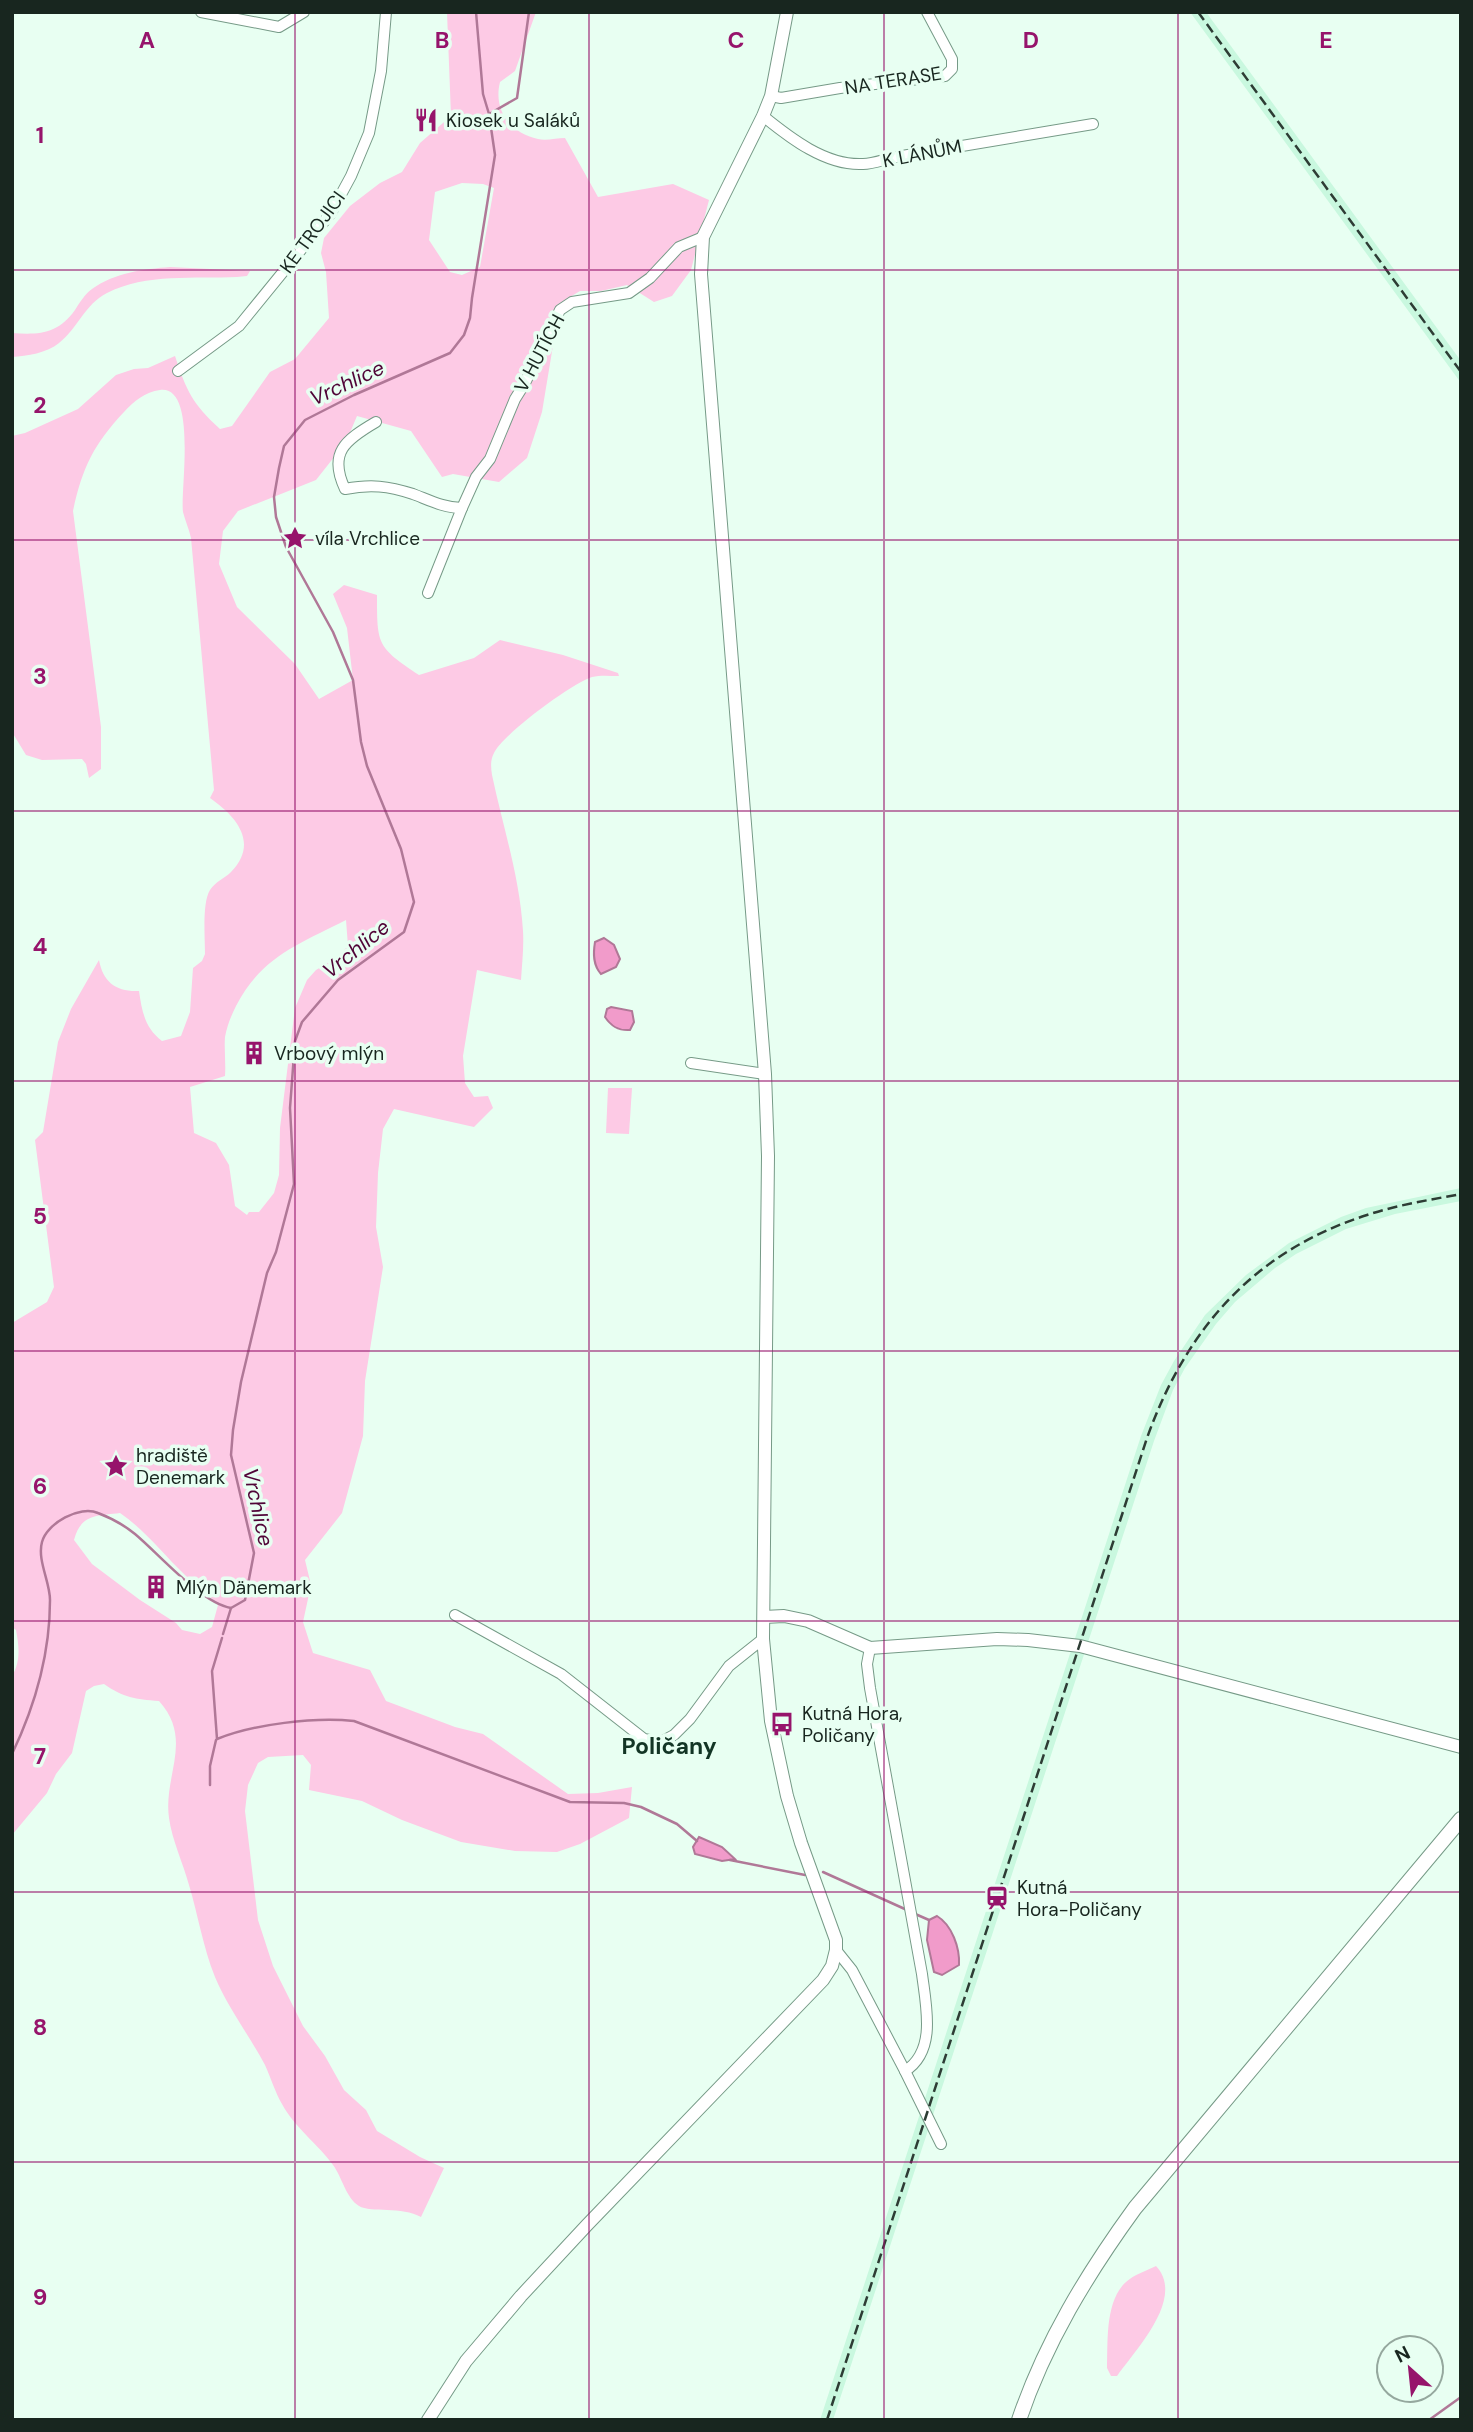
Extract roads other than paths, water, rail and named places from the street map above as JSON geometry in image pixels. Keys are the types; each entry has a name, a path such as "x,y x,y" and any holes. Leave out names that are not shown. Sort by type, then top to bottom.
{"main road":[{"path":"1019,2420 1062,2320 1099,2259 1135,2208 1461,1819"}],"street":[{"path":"201,12 231,15 279,27 304,12"},
{"name":"KE TROJICI","path":"178,371 239,326 331,213 351,176 369,133 381,71 386,12"},
{"path":"428,2420 466,2361 521,2296 823,1980 832,1966 836,1950 834,1931 801,1843 778,1756 771,1721 763,1639 768,1156 765,1074 701,274 703,237 771,96 787,12"},
{"name":"NA TERASE","path":"771,96 781,98 839,88 945,76 952,69 952,59 927,12"},
{"name":"K LÁNŮM","path":"763,116 811,150 855,164 1093,124"},
{"name":"V HUTÍCH","path":"428,593 476,477 490,459 515,399 560,310 572,302 629,293 650,278 679,247 703,237"},
{"path":"376,422 354,435 340,452 338,468 345,489 380,486 451,508 462,508"},
{"path":"691,1063 765,1074"},
{"path":"455,1615 561,1674 644,1739 654,1742 667,1740 686,1724 729,1666 763,1639"},
{"path":"764,1617 785,1616 808,1621 870,1648 997,1639 1080,1646 1461,1747"},
{"path":"870,1648 867,1664 870,1688 927,2016 922,2052 915,2064 905,2071"},
{"path":"836,1950 852,1969 941,2144"}],"waterway":[{"name":"Vrchlice","path":"12,1754 28,1717 44,1660 50,1600 41,1549 45,1535 57,1522 82,1511 103,1515 135,1534 207,1597 231,1608 245,1600 254,1553 231,1455 233,1430 241,1382 267,1273 276,1252 294,1184 290,1108 295,1041 302,1022 338,980 404,932 414,902 401,849 367,766 353,680 333,632 286,547 276,517 274,497 284,446 305,420 354,395 450,353 464,335 470,318 495,155 483,94 476,12"},
{"path":"489,114 517,98 529,12"},
{"path":"223,1634 231,1608"},
{"path":"222,1638 212,1671 217,1739 248,1729 284,1723 354,1721 570,1802 624,1803 641,1807 677,1824 697,1841"},
{"path":"210,1785 210,1766 216,1740"},
{"path":"730,1860 805,1875"},
{"path":"823,1872 907,1910"},
{"path":"913,1913 929,1920"},
{"path":"1429,2420 1461,2397"}],"railway":[{"path":"1198,12 1461,372"},
{"path":"827,2420 1147,1438 1182,1362 1229,1299 1258,1273 1290,1250 1327,1230 1367,1215 1461,1194"}],"place":[{"name":"Kiosek u Saláků","path":"426,120"},
{"name":"víla Vrchlice","path":"295,538"},
{"name":"Vrbový mlýn","path":"254,1053"},
{"name":"hradiště Denemark","path":"116,1466"},
{"name":"Mlýn Dänemark","path":"156,1587"},
{"name":"Kutná Hora, Poličany","path":"782,1724"},
{"name":"Kutná Hora-Poličany","path":"997,1898"}],"district":[{"name":"Poličany","path":"669,1746"}]}
